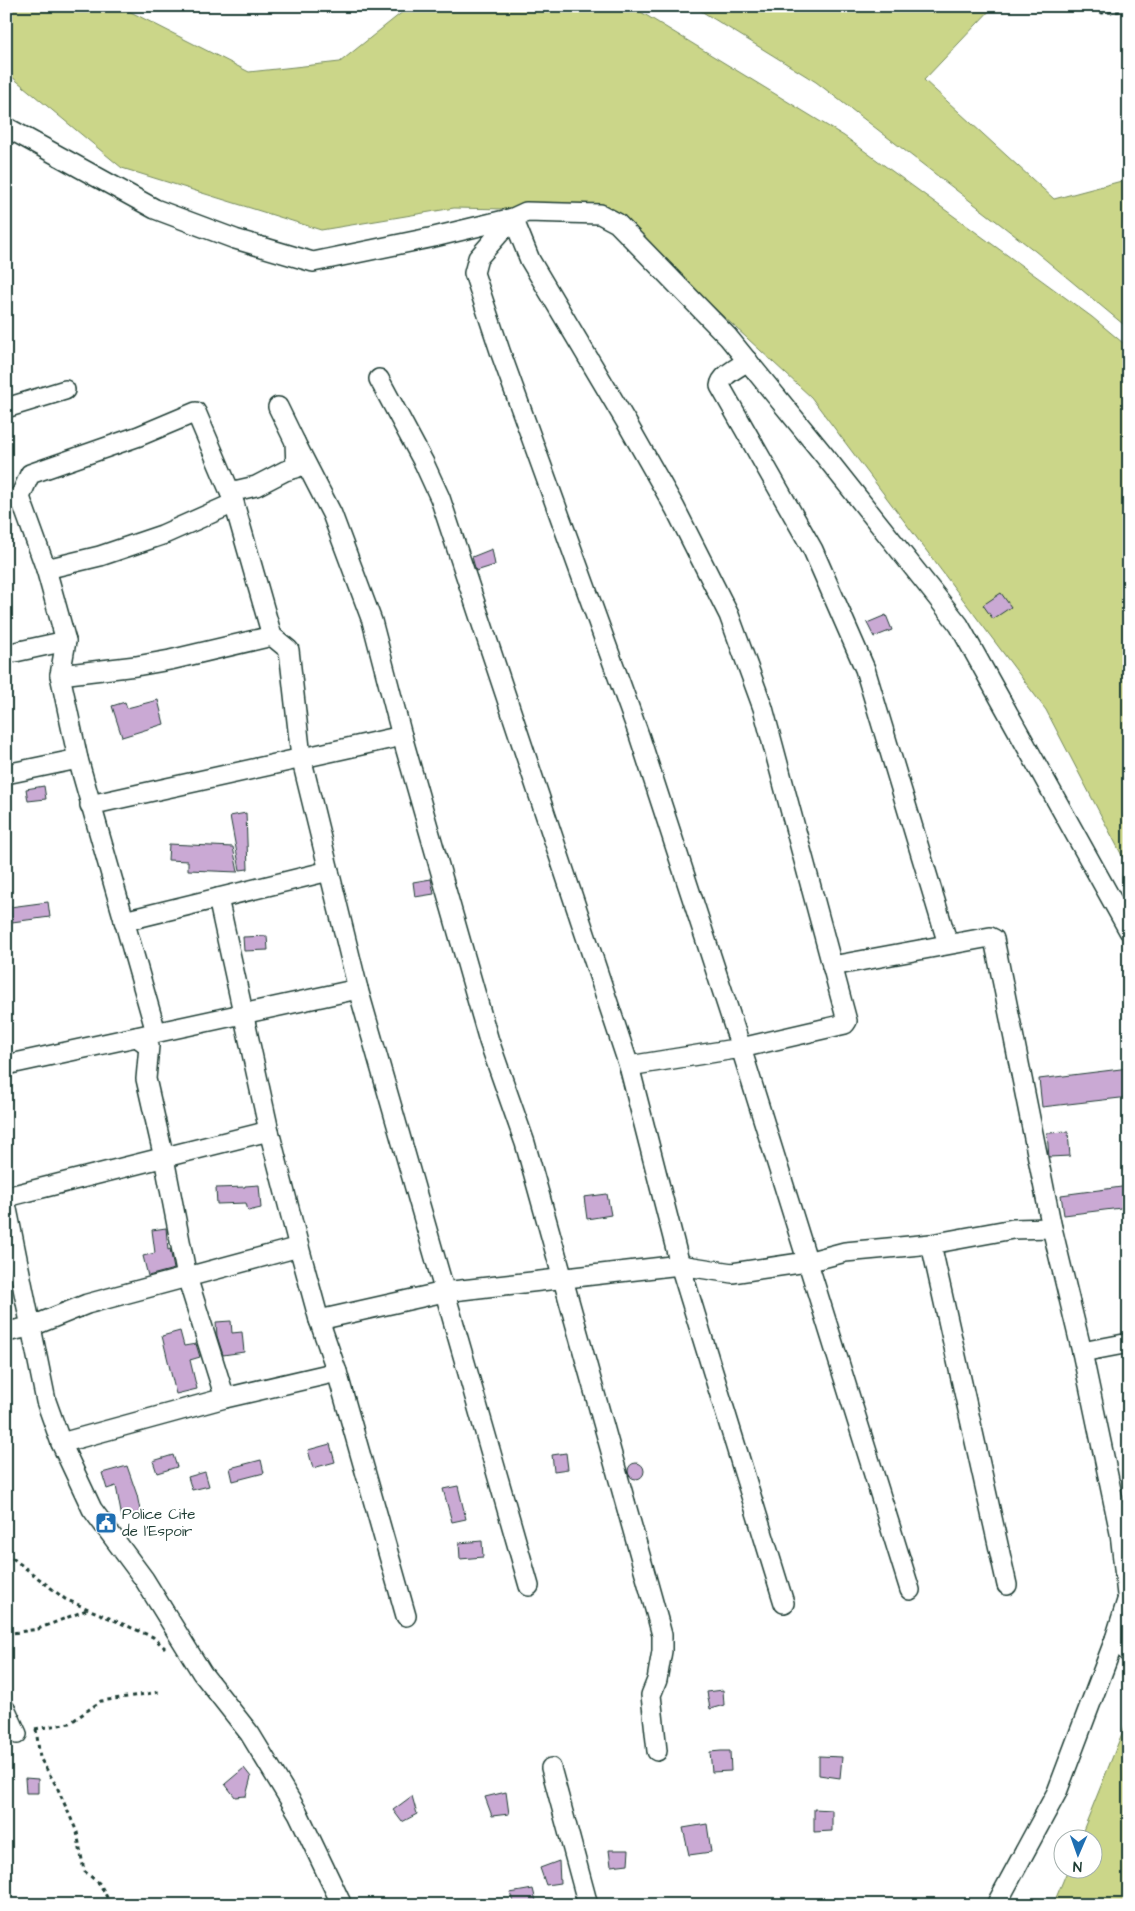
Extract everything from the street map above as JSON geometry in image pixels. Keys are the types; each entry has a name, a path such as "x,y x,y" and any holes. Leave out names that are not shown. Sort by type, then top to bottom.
{"street":[{"path":"6,128 155,209 235,239 313,262 434,237 514,218 526,212 600,214 609,217 728,336 958,625 1129,931"},
{"path":"514,218 530,260 676,508 729,615 763,708 846,1023 741,1048 629,1066"},
{"path":"514,218 478,258 474,273 500,351 639,735 741,1048 910,1590"},
{"path":"748,361 720,381 720,386 813,550 865,669 948,944"},
{"path":"379,379 424,463 440,498 629,1066 680,1265 784,1603"},
{"path":"6,408 65,390"},
{"path":"278,407 332,514 372,621 402,736 490,1041 525,1143 662,1635 660,1667 655,1688 651,1694 657,1751"},
{"path":"156,1032 78,759 60,675 66,641 46,569 13,499 30,474 139,436 196,412 232,497 272,636 289,650 301,757 358,989 529,1586"},
{"path":"46,569 100,556 162,535 232,497 285,471 296,468 295,442"},
{"path":"60,675 170,660 272,636"},
{"path":"6,654 66,641"},
{"path":"90,806 301,757 402,736"},
{"path":"6,774 78,759"},
{"path":"124,921 329,871"},
{"path":"218,898 269,1131 299,1247 319,1320 337,1372 406,1616"},
{"path":"832,966 990,937 994,940 1052,1228 1082,1352 1120,1533 1128,1594 1115,1639 1057,1792 996,1905"},
{"path":"6,1065 358,989"},
{"path":"137,1037 150,1046 146,1079 164,1158 187,1277 225,1398"},
{"path":"6,1197 269,1131"},
{"path":"6,1204 46,1401 62,1443 92,1509 144,1579 202,1673 250,1734 298,1813 342,1905"},
{"path":"319,1320 444,1292 680,1265 732,1273 807,1262 845,1252 931,1244 1014,1229 1052,1228"},
{"path":"931,1244 1008,1585"},
{"path":"6,1332 30,1326 87,1304 299,1247"},
{"path":"1082,1352 1129,1343"},
{"path":"62,1443 225,1398 337,1372"},
{"path":"1115,1639 1129,1653"},
{"path":"6,1710 17,1734"},
{"path":"551,1768 588,1905"}],"path":[{"path":"1095,6 1102,13 1121,11 1129,18"},
{"path":"6,1552 65,1599 153,1637 171,1655"},
{"path":"6,1634 38,1629 90,1609"},
{"path":"17,1734 70,1723 101,1701 159,1692"},
{"path":"36,1729 40,1758 57,1786 77,1832 84,1871 100,1884 111,1905"}],"green space":[{"path":"6,6 119,6 249,72 340,62 410,6 631,6 844,136 1092,317 1129,348 1129,869 1046,710 811,397 609,211 454,208 321,230 122,168 6,72"},
{"path":"693,6 994,6 924,80 1054,199 1129,179 1129,329 1035,251 816,82"},
{"path":"1129,1716 1129,1905 1053,1905 1064,1878 1102,1878 1102,1828 1084,1828"}],"building":[{"path":"492,549 495,565 476,571 472,557"},
{"path":"1001,593 1011,607 993,619 983,605"},
{"path":"886,615 892,630 874,637 867,623"},
{"path":"158,700 164,724 122,737 112,706 125,702 127,708"},
{"path":"44,786 46,799 28,801 26,789"},
{"path":"246,813 248,869 240,870 230,816"},
{"path":"169,844 233,847 238,872 188,870 188,861 168,860"},
{"path":"431,879 434,894 415,897 413,882"},
{"path":"48,902 50,917 12,922 10,907"},
{"path":"267,936 268,950 244,951 243,937"},
{"path":"1129,1068 1129,1097 1042,1107 1039,1079"},
{"path":"1068,1132 1070,1156 1049,1157 1047,1133"},
{"path":"259,1185 261,1208 248,1211 246,1203 217,1204 216,1188"},
{"path":"1129,1186 1129,1207 1064,1215 1061,1195"},
{"path":"607,1194 611,1215 587,1219 584,1197"},
{"path":"166,1228 168,1250 170,1249 174,1269 148,1276 143,1256 155,1253 152,1230"},
{"path":"231,1321 232,1333 242,1332 244,1352 223,1355 217,1336 216,1322"},
{"path":"180,1331 184,1346 196,1344 200,1357 190,1360 197,1389 176,1394 162,1336"},
{"path":"330,1444 335,1462 313,1468 308,1450"},
{"path":"566,1453 568,1469 554,1471 552,1455"},
{"path":"173,1455 177,1467 157,1473 153,1461"},
{"path":"261,1460 264,1473 233,1481 230,1468"},
{"path":"636,1463 642,1465 644,1471 642,1477 636,1479 630,1477 628,1471 630,1465"},
{"path":"127,1466 137,1495 141,1515 122,1518 116,1486 107,1489 102,1473"},
{"path":"205,1472 209,1486 192,1490 188,1477"},
{"path":"458,1486 466,1519 452,1522 443,1489"},
{"path":"482,1541 483,1557 460,1559 459,1543"},
{"path":"723,1690 724,1705 710,1709 707,1692"},
{"path":"730,1751 731,1771 712,1772 710,1752"},
{"path":"819,1756 842,1757 840,1778 819,1775"},
{"path":"244,1768 251,1777 246,1796 235,1797 225,1784"},
{"path":"25,1778 38,1779 38,1793 26,1793"},
{"path":"506,1792 509,1814 492,1816 485,1797"},
{"path":"412,1796 417,1814 402,1822 393,1810"},
{"path":"814,1809 832,1810 832,1831 814,1832"},
{"path":"707,1824 711,1852 689,1855 683,1828"},
{"path":"609,1850 629,1850 628,1864 611,1866"},
{"path":"559,1861 560,1883 546,1885 540,1868"},
{"path":"533,1889 537,1905 514,1905 510,1893"}],"place":[{"name":"Police Cite de l'Espoir","path":"106,1523"}]}
